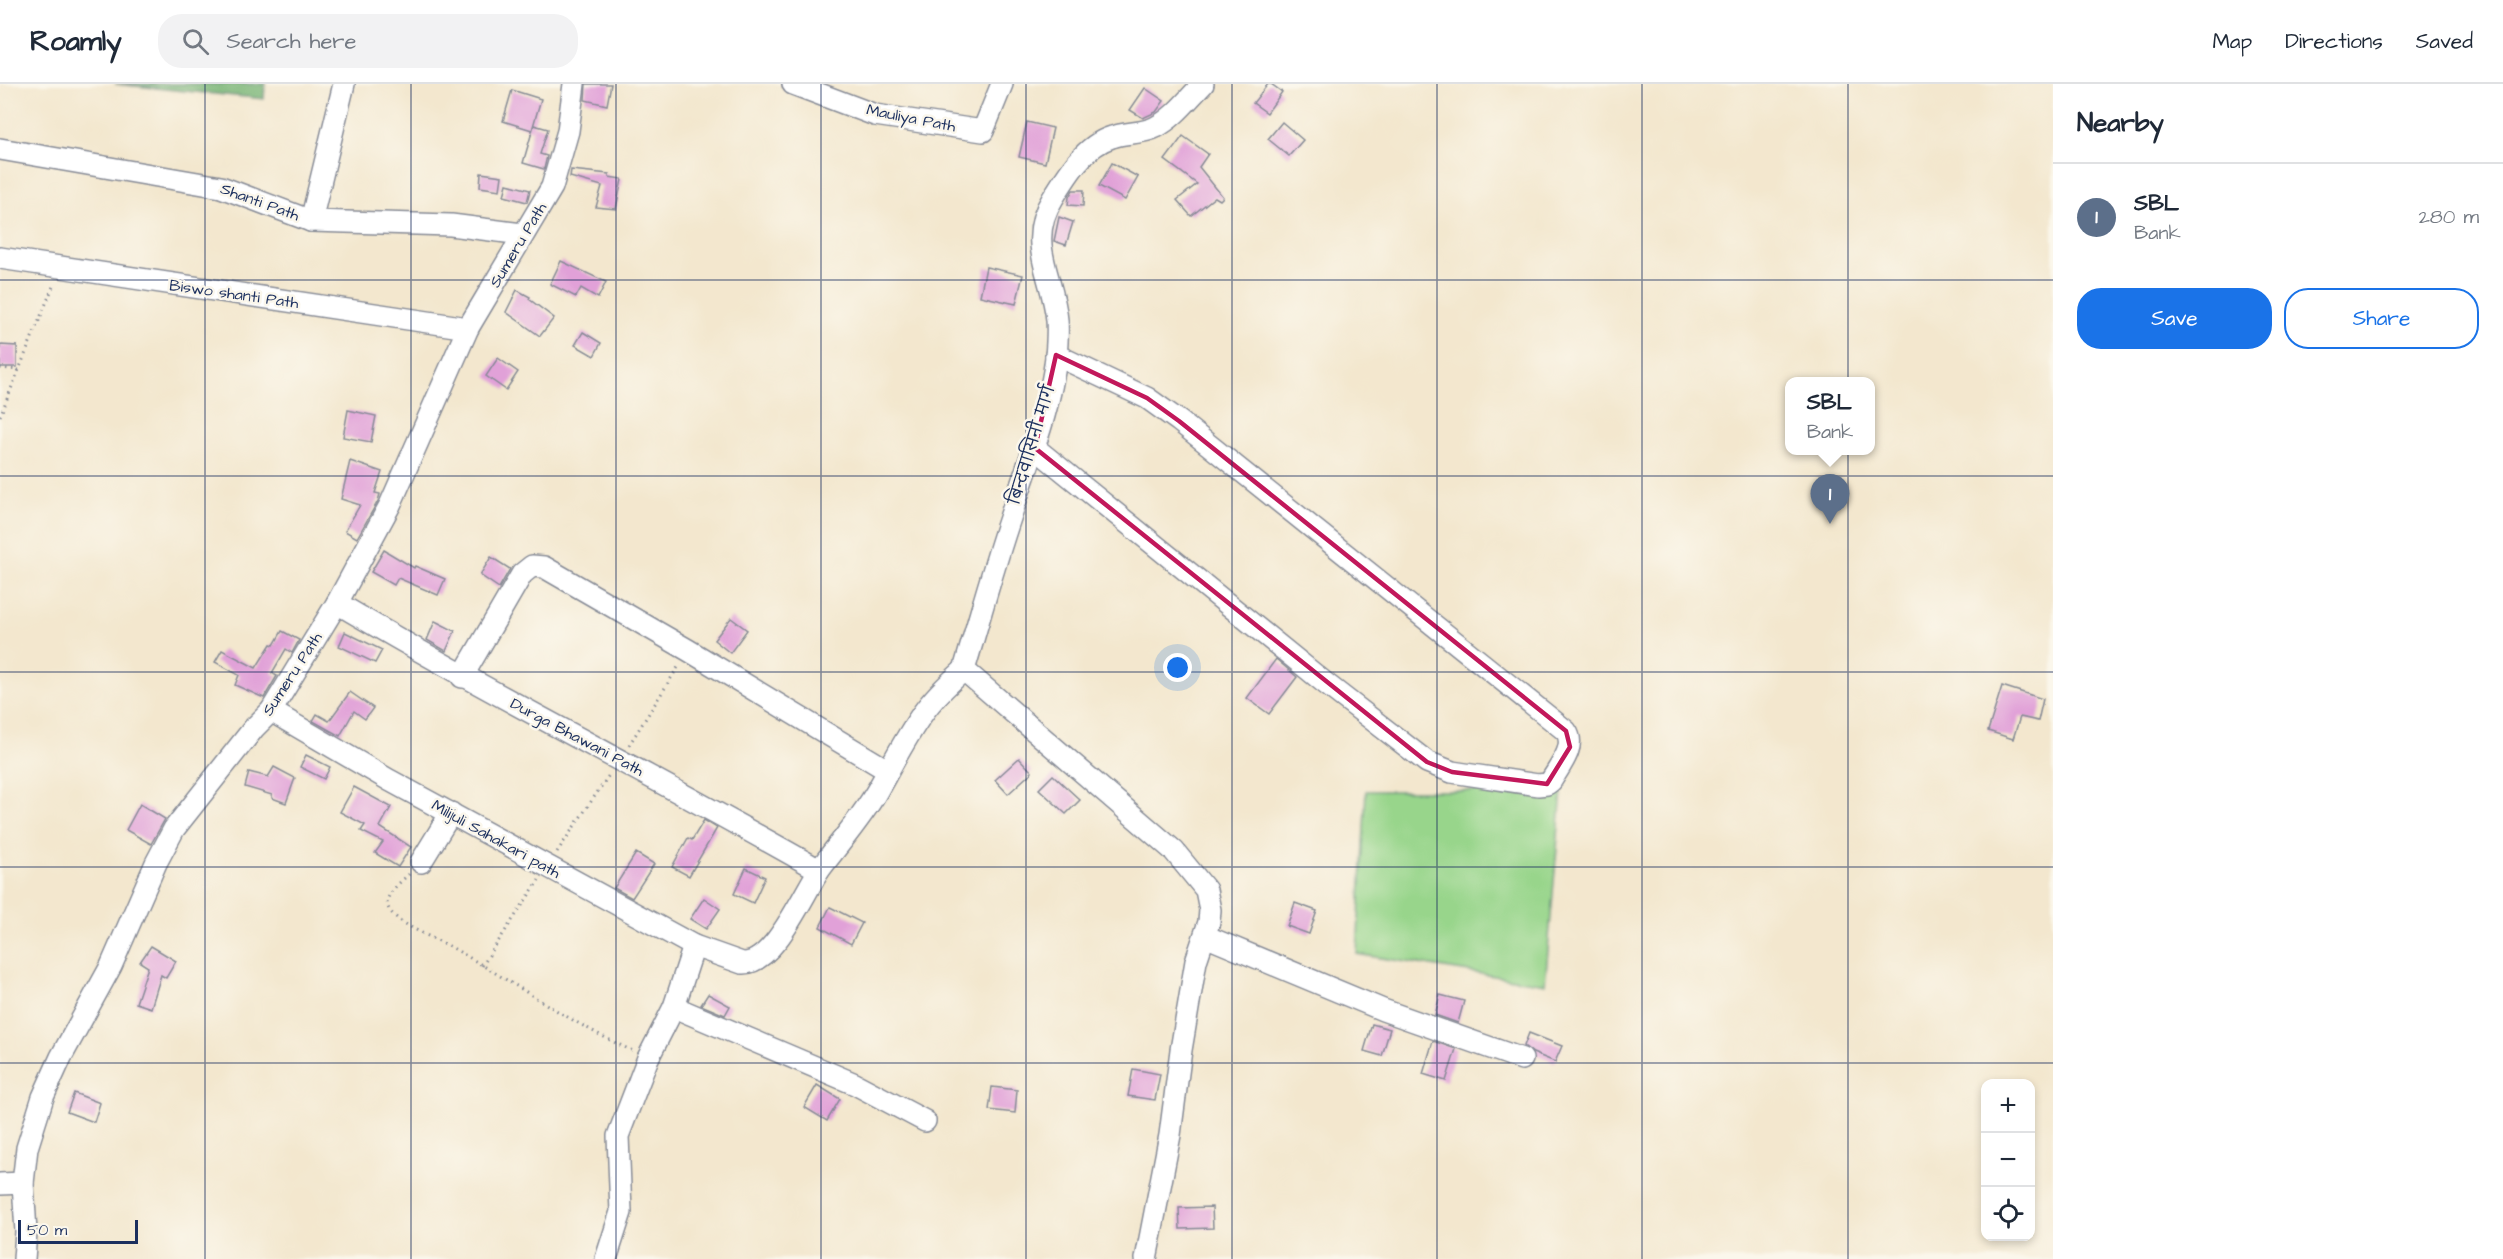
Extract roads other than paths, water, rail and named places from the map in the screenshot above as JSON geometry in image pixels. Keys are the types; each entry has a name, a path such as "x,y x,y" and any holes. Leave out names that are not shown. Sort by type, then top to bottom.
{"street":[{"path":"311,220 344,84"},
{"name":"Sumeru Path","path":"24,1259 26,1232 23,1183 27,1148 43,1097 77,1025 111,966 164,846 192,803 271,711 337,603 390,505 468,328 522,234 545,200 557,175 568,132 574,84"},
{"name":"Mauliya Path","path":"793,84 875,115 983,131 1002,84"},
{"name":"बिन्दवासिनी मार्ग","path":"964,670 1006,529 1035,448 1050,396 1056,355 1057,319 1040,250 1041,228 1045,212 1068,175 1083,156 1098,143 1113,136 1153,129 1163,124 1203,84"},
{"name":"Shanti Path","path":"0,149 221,187 311,220 451,225 522,234"},
{"name":"Biswo shanti Path","path":"0,258 468,328"},
{"path":"1035,448 1325,683 1427,762 1452,772 1538,785 1551,781 1569,747 1569,736 1566,731 1179,421 1147,398 1056,355"},
{"path":"462,677 522,574 532,566 544,567 688,650 887,770"},
{"name":"Durga Bhawani Path","path":"337,603 462,677 620,759 819,870"},
{"path":"964,670 1186,864 1201,882 1210,900 1209,922 1196,961 1170,1135 1146,1259"},
{"name":"Milijuli Sahakari path","path":"271,711 389,780 694,946 748,964 764,954 792,917 819,870 877,791 887,770 924,710 942,689 964,670"},
{"path":"421,862 451,813"},
{"path":"1205,936 1383,1010 1522,1059"},
{"path":"606,1259 621,1212 618,1136 648,1058 674,1007 694,946"},
{"path":"674,1007 855,1084 925,1121"},
{"path":"0,1184 23,1183"}],"place":[{"name":"SBL","path":"1830,524"}]}
